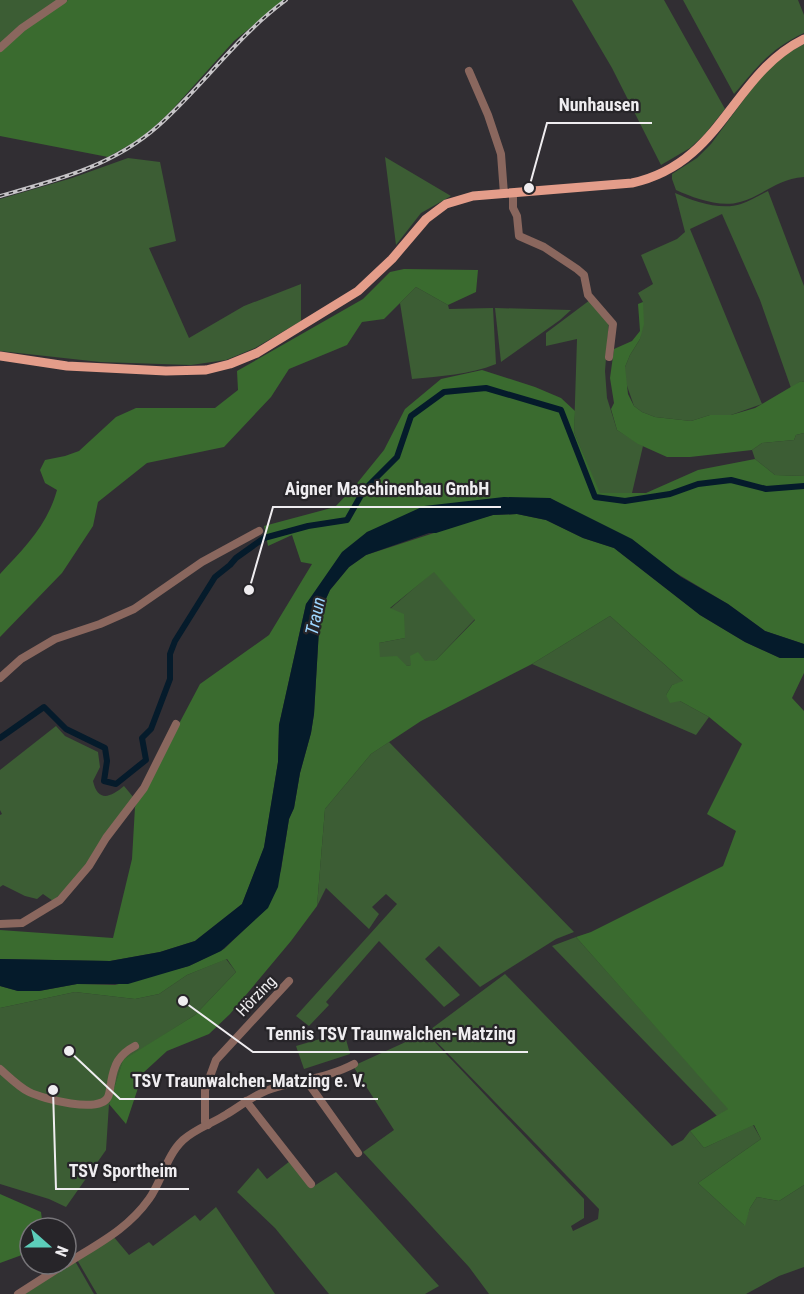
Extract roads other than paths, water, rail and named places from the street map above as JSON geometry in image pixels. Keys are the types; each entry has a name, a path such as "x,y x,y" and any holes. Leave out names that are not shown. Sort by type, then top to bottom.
{"main road":[{"path":"0,356 67,366 166,370 206,370 240,362 358,291 392,259 422,223 441,207 468,196 628,184 661,174 681,163 698,149 768,64 804,39"}],"street":[{"path":"0,48 22,27 63,0"},
{"path":"470,71 501,154 519,236 544,248 577,269 585,278 588,295 611,320 613,327 609,357"},
{"path":"0,678 21,659 55,639 100,624 134,609 202,562 259,531"},
{"path":"0,924 22,923 60,900 89,866 106,838 144,788 176,724"},
{"name":"Hörzing","path":"208,1125 205,1090 216,1059 289,981"},
{"path":"0,1069 33,1094 76,1104 98,1105 109,1096 118,1059 135,1046"},
{"path":"78,1257 112,1236 133,1219 148,1200 171,1156 190,1135 254,1095 337,1072 354,1064"},
{"path":"306,1080 358,1153"},
{"path":"246,1101 311,1184"},
{"path":"18,1294 47,1276"}],"water":[{"name":"Traun","path":"504,497 550,498 632,539 681,577 728,604 765,631 804,644 804,658 780,658 745,642 700,615 614,548 583,538 546,520 517,514 493,515 436,533 429,533 366,555 349,567 330,590 320,612 311,733 300,773 294,808 289,819 278,887 268,908 221,951 189,966 128,984 77,984 39,991 18,991 0,986 0,959 110,961 160,952 195,941 242,904 264,847 278,762 279,725 306,604 342,552 367,532 424,506"}],"waterway":[{"path":"0,738 44,707 66,729 105,748 107,761 104,781 116,784 146,760 142,738 151,729 170,679 170,654 175,641 215,577 264,538 308,526 347,520 364,490 397,457 411,416 444,392 486,388 561,410 595,497 625,501 670,494 698,484 731,480 766,489 804,486"}],"railway":[{"path":"0,196 84,170 141,140 174,111 252,29 286,0"}],"place":[{"name":"Nunhausen","path":"529,188"},
{"name":"Aigner Maschinenbau GmbH","path":"249,590"},
{"name":"Tennis TSV Traunwalchen-Matzing","path":"183,1001"},
{"name":"TSV Traunwalchen-Matzing e. V.","path":"69,1051"},
{"name":"TSV Sportheim","path":"53,1090"}]}
